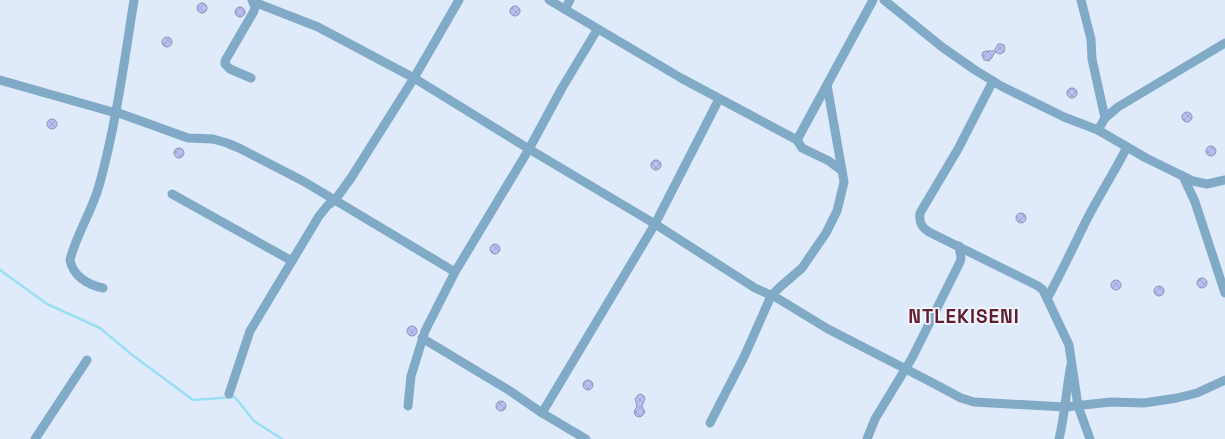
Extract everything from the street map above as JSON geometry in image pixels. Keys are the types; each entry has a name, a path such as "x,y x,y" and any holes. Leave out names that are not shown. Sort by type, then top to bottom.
{"street":[{"path":"103,288 94,286 82,279 73,269 70,260 98,188 110,143 134,0"},
{"path":"229,394 250,331 319,216 328,204 335,200 351,178 414,78 459,0"},
{"path":"549,0 719,100 798,140 802,148 829,160 842,171"},
{"path":"565,9 570,0"},
{"path":"798,140 873,0"},
{"path":"884,0 942,47 993,81 1064,117 1098,130 1183,176 1202,184 1225,180"},
{"path":"1081,0 1091,38 1092,59 1105,118"},
{"path":"253,1 318,27 414,78 529,150 654,224 755,288 772,296 817,323 944,390 967,400 999,404 1065,407 1111,402 1144,403 1198,393 1225,380"},
{"path":"251,78 230,69 225,64 225,61 254,11 255,7 253,1"},
{"path":"408,406 411,376 422,338 455,272 529,150 562,88 598,30"},
{"path":"1098,130 1105,118 1118,107 1225,43"},
{"path":"0,80 116,112 188,138 213,139 227,143 295,176 455,272"},
{"path":"993,81 958,149 920,213 920,223 924,229 1038,286 1043,290 1048,297 1051,308 1069,345 1078,406 1090,439"},
{"path":"710,423 744,357 772,296 802,268 833,222 837,211 844,182 827,85"},
{"path":"542,413 654,224 719,100"},
{"path":"1048,297 1086,222 1116,170 1127,147"},
{"path":"1183,176 1195,202 1225,293"},
{"path":"172,194 292,261"},
{"path":"867,439 875,419 916,351 960,262 961,258 959,246"},
{"path":"422,338 586,439"},
{"path":"1059,439 1065,407 1066,387 1072,359"},
{"path":"35,439 87,360"}],"building":[{"path":"200,3 204,3 206,4 206,12 200,13 197,10 197,6"},
{"path":"513,6 517,6 519,7 519,15 513,16 510,13 510,9"},
{"path":"238,7 242,7 244,8 244,16 238,17 235,14 235,10"},
{"path":"165,37 169,37 171,38 171,46 165,47 162,44 162,40"},
{"path":"998,44 1004,45 1004,52 1000,54 995,52 989,61 984,60 982,55 983,52 994,51"},
{"path":"1070,88 1074,88 1076,89 1076,97 1070,98 1067,95 1067,91"},
{"path":"1185,112 1189,112 1191,113 1191,121 1185,122 1182,119 1182,115"},
{"path":"50,119 54,119 56,120 56,128 50,129 47,126 47,122"},
{"path":"1209,146 1213,146 1215,147 1215,155 1209,156 1206,153 1206,149"},
{"path":"177,148 181,148 183,149 183,157 177,158 174,155 174,151"},
{"path":"654,160 658,160 660,161 660,169 654,170 651,167 651,163"},
{"path":"1019,213 1023,213 1025,214 1025,222 1019,223 1016,220 1016,216"},
{"path":"493,244 497,244 499,245 499,253 493,254 490,251 490,247"},
{"path":"1200,278 1204,278 1206,279 1206,287 1200,288 1197,285 1197,281"},
{"path":"1114,280 1118,280 1120,281 1120,289 1114,290 1111,287 1111,283"},
{"path":"1157,286 1161,286 1163,287 1163,295 1157,296 1154,293 1154,289"},
{"path":"410,326 414,326 416,327 416,335 410,336 407,333 407,329"},
{"path":"586,380 590,380 592,381 592,389 586,390 583,387 583,383"},
{"path":"641,394 645,399 642,406 645,412 639,417 634,413 637,406 635,399"},
{"path":"499,401 503,401 505,402 505,410 499,411 496,408 496,404"}],"waterway":[{"path":"0,270 47,304 100,328 131,354 193,400 235,397 254,421 282,439"}],"district":[{"name":"NTLEKISENI","path":"964,316"}]}
